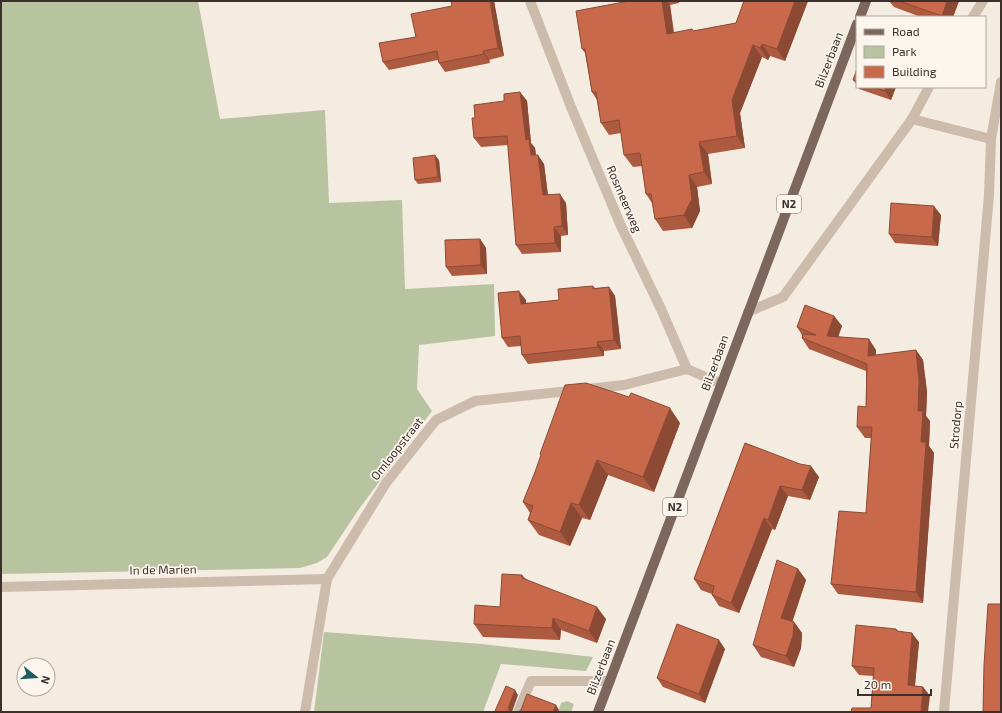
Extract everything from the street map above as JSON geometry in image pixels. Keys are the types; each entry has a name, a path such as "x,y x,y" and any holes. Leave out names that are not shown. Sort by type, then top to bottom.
{"main road":[{"path":"860,16 866,1"},
{"name":"Bilzerbaan","path":"598,712 856,27"}],"street":[{"name":"Rosmeerweg","path":"530,1 571,107 621,226 687,369"},
{"path":"974,16 983,1"},
{"name":"Strodorp","path":"944,712 989,196 991,139 1001,82"},
{"path":"748,312 783,297 912,119 928,88"},
{"path":"912,119 991,139"},
{"path":"687,369 722,384"},
{"name":"Omloopstraat","path":"306,712 326,579 386,483 436,420 475,401 624,385 687,369"},
{"name":"In de Marien","path":"1,587 326,579"},
{"path":"518,712 531,681 610,681"}],"green space":[{"path":"1,1 198,1 220,119 325,110 329,203 402,200 405,289 494,284 495,336 419,345 417,389 432,411 359,509 327,557 317,563 300,568 1,574"},
{"path":"324,632 482,644 593,657 586,671 501,664 483,712 314,712"},
{"path":"567,701 574,704 571,712 558,712 561,703"}],"building":[{"path":"451,1 490,1 498,48 483,51 484,54 439,63 437,51 383,62 379,43 416,37 411,14 452,6"},
{"path":"629,1 662,1 667,34 736,23 744,1 795,1 777,49 762,44 760,48 753,45 732,100 737,136 699,142 704,172 689,175 692,199 684,215 655,219 651,194 646,194 640,153 624,155 619,120 601,123 596,92 592,92 585,49 582,49 576,11"},
{"path":"899,1 947,1 942,16"},
{"path":"856,72 856,81 853,80"},
{"path":"876,88 886,88 885,91"},
{"path":"520,92 526,140 529,139 531,155 538,155 543,195 560,194 562,226 554,227 555,243 516,245 507,136 474,138 472,118 475,118 474,105 504,101 504,94"},
{"path":"435,155 438,177 415,180 413,158"},
{"path":"891,203 934,206 932,237 889,234"},
{"path":"480,239 481,265 446,267 445,240"},
{"path":"593,286 593,289 609,287 614,340 597,342 598,347 522,355 520,336 502,338 498,293 519,291 521,304 559,300 558,289"},
{"path":"805,305 834,316 827,336 869,339 868,356 916,350 919,381 918,411 923,411 921,442 926,442 916,592 831,584 839,511 866,513 872,427 857,427 858,406 866,407 867,364 802,338 803,334 816,335 797,327"},
{"path":"586,383 629,397 631,393 670,408 643,477 597,460 579,505 571,503 560,532 528,520 533,506 523,502 565,385"},
{"path":"745,443 800,464 811,466 802,490 780,486 768,520 764,518 731,603 712,595 714,586 694,579"},
{"path":"777,560 798,569 781,618 794,622 793,636 786,656 753,645"},
{"path":"502,574 522,575 522,578 597,607 589,631 553,618 552,628 474,624 475,605 500,607"},
{"path":"988,604 1001,604 1001,712 983,712"},
{"path":"677,624 719,640 699,694 657,678"},
{"path":"856,625 896,629 897,631 912,633 908,685 923,687 921,712 851,712 852,708 871,708 874,668 852,666"},
{"path":"506,686 515,690 508,708 510,712 495,711"},
{"path":"527,694 556,705 553,712 518,712 521,710"}]}
